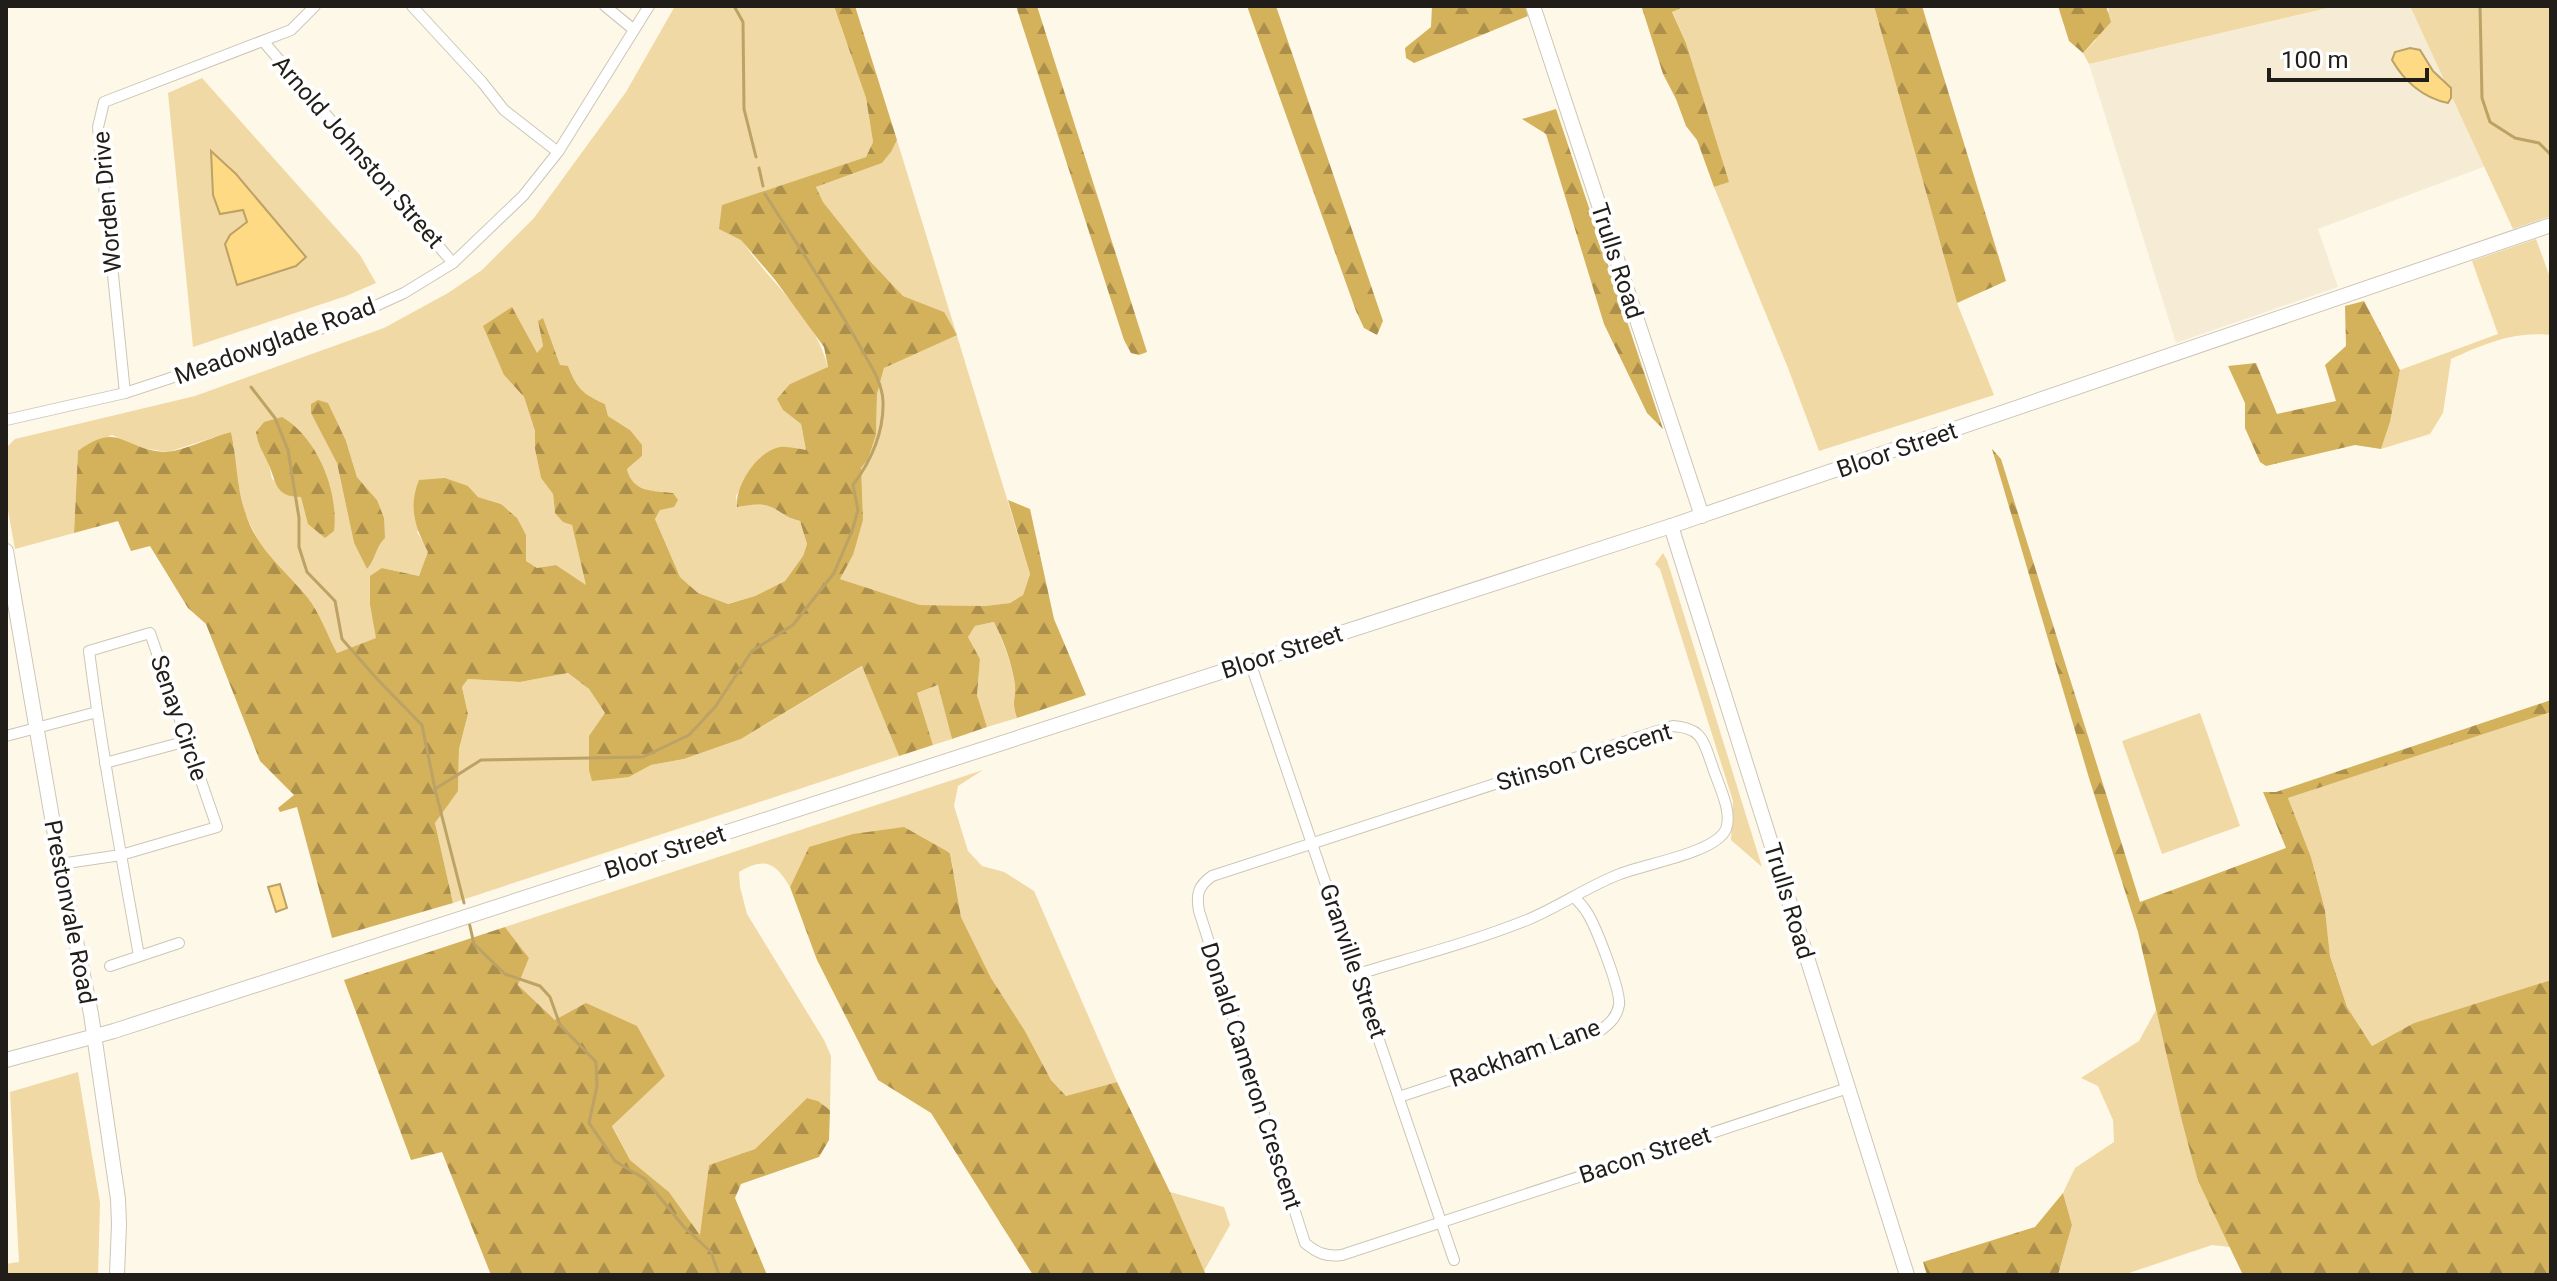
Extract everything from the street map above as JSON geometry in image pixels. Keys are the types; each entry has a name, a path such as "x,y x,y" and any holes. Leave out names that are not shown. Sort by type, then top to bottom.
{"main road":[{"name":"Trulls Road","path":"1533,6 1702,516"},
{"name":"Bloor Street","path":"6,1060 93,1037 1702,516 2551,225"},
{"name":"Trulls Road","path":"1671,526 1907,1275"},
{"name":"Prestonvale Road","path":"6,551 60,864 91,1014 118,1199 117,1275"}],"street":[{"name":"Worden Drive","path":"125,393 98,127 104,102 291,30 315,6"},
{"path":"412,6 504,110 558,152"},
{"path":"605,6 633,29"},
{"name":"Meadowglade Road","path":"6,420 125,393 338,323 404,293 453,263 523,196 558,152 649,6"},
{"name":"Arnold Johnston Street","path":"263,41 453,263"},
{"name":"Senay Circle","path":"60,864 121,855 217,827 150,633 89,651 121,855"},
{"name":"Granville Street","path":"1250,662 1454,1260"},
{"path":"6,736 97,712"},
{"name":"Stinson Crescent","path":"1314,843 1673,726 1689,727 1699,734 1706,746 1727,814 1726,829 1719,838 1705,847 1623,873 1531,919 1358,974"},
{"path":"105,763 187,741"},
{"name":"Donald Cameron Crescent","path":"1314,843 1212,876 1201,884 1197,896 1199,911 1298,1224 1305,1243 1317,1253 1329,1256 1342,1255 1442,1222"},
{"path":"121,855 139,956"},
{"name":"Rackham Lane","path":"1399,1097 1601,1030 1612,1022 1619,1005 1617,993 1596,929 1574,897"},
{"path":"110,966 179,943"},
{"name":"Bacon Street","path":"1442,1222 1848,1088"}],"shaded area":[{"path":"675,6 834,6 866,98 873,142 866,157 723,205 752,255 814,332 828,368 790,384 783,410 801,424 806,450 760,457 736,496 737,507 767,506 800,521 807,544 803,556 785,581 755,596 727,604 698,593 680,577 655,519 660,510 652,491 636,484 627,469 642,456 630,430 608,416 605,404 582,390 568,366 560,366 543,319 538,321 543,346 537,354 512,308 504,375 524,397 535,431 541,478 553,494 555,513 572,525 587,586 556,565 537,568 525,561 526,535 501,504 478,497 468,486 417,532 429,552 419,576 382,568 370,605 377,638 337,653 309,600 264,552 245,514 236,476 231,432 168,452 142,448 112,435 78,452 74,533 15,549 6,500 6,448 15,439 195,396 384,328 448,293 482,270 534,218 626,92","holes":["346,441 357,477 377,500 385,538 367,569 354,543 337,463","269,464 336,517 272,479"]},
{"path":"1685,6 1874,6 1957,303 1994,395 1819,451 1714,187 1728,182 1686,43 1672,11"},
{"path":"2106,6 2336,6 2089,64 2083,53 2095,41 2109,10"},
{"path":"2336,6 2410,6 2486,166 2318,229 2338,287 2176,343 2089,64"},
{"path":"2410,6 2551,6 2551,216 2513,229"},
{"path":"2410,48 2420,50 2433,71 2451,88 2448,103 2422,93 2397,68 2392,60 2395,52"},
{"path":"202,78 360,255 376,283 193,347 168,93"},
{"path":"897,140 1030,574 1023,595 1010,603 985,606 920,605 840,579 853,555 861,468 876,435 877,394 884,368 944,312 903,296 870,261 823,202 816,187 882,163"},
{"path":"211,151 236,174 306,257 296,266 237,285 225,244 230,235 247,222 243,210 220,214 213,195"},
{"path":"2536,239 2551,280 2551,335 2512,337 2451,359 2443,413 2430,434 2381,449 2390,422 2400,370 2498,334 2472,261"},
{"path":"1663,553 1762,867 1731,840 1733,801 1660,569 1655,564"},
{"path":"995,622 1012,669 1017,718 987,727 977,695 980,659 968,637 975,626"},
{"path":"863,666 899,756 453,903 435,823 458,790 459,749 468,714 462,687 468,679 520,682 568,673 589,689 605,713 629,777 651,765 684,759 741,739"},
{"path":"939,685 952,739 933,745 917,693"},
{"path":"2551,712 2551,980 2414,1023 2372,1046 2347,1007 2330,956 2325,910 2311,857 2288,798"},
{"path":"2200,713 2240,826 2162,854 2122,741"},
{"path":"983,770 958,786 954,806 968,851 982,866 1004,872 1034,891 1117,1082 1066,1096 1051,1080 1025,1031 991,978 961,917 950,852 809,847 790,887 774,867 756,864 739,872 747,914 831,1056 830,1110 818,1101 807,1098 755,1149 709,1165 701,1236 669,1192 630,1160 612,1125 665,1076 555,1020 518,985 529,958 505,927"},
{"path":"280,884 287,908 276,912 268,887"},
{"path":"2156,1010 2198,1181 2230,1247 2212,1245 2123,1275 2058,1275 2072,1225 2063,1193 2075,1168 2114,1142 2113,1120 2098,1086 2081,1078 2139,1041"},
{"path":"78,1072 100,1203 98,1275 6,1275 6,1264 19,1262 10,1092"},
{"path":"1170,1192 1224,1207 1230,1225 1204,1271"}],"green space":[{"path":"834,6 855,6 897,140 882,163 816,187 823,202 870,261 903,296 944,312 957,335 884,368 877,394 876,435 868,459 861,468 863,520 853,555 840,579 920,605 985,606 1010,603 1023,595 1030,574 1008,500 1030,509 1054,619 1086,695 1017,718 1012,669 994,622 975,626 968,637 980,659 977,695 987,727 952,739 938,685 917,693 933,745 899,756 862,666 741,739 684,759 651,765 629,777 592,781 589,736 605,713 589,689 568,673 520,682 468,679 462,687 468,714 459,749 458,791 435,823 453,903 332,938 297,807 280,812 278,808 294,795 260,761 206,624 188,608 150,546 131,551 118,521 74,533 78,451 92,442 113,437 165,452 231,432 240,492 250,525 264,548 312,603 337,653 376,638 370,605 370,576 382,568 419,576 428,552 414,517 414,499 419,480 445,478 468,486 478,497 501,504 517,518 526,535 526,561 537,568 556,565 586,585 572,525 563,522 555,513 553,494 541,478 535,431 524,397 504,375 483,326 512,307 537,353 543,346 538,321 543,318 560,365 568,366 582,390 605,404 608,416 630,430 642,445 642,456 627,469 633,482 644,489 673,493 678,500 674,507 660,510 655,519 680,577 698,593 728,604 755,596 785,581 803,556 807,544 800,521 767,506 737,507 737,499 749,471 763,455 780,447 806,450 801,424 783,410 777,399 790,384 828,367 824,347 776,281 741,240 719,229 722,205 866,157 873,142 866,98"},
{"path":"1016,6 1037,6 1147,352 1139,355 1131,353 1124,340"},
{"path":"1247,6 1276,6 1383,321 1377,335 1364,328 1356,311"},
{"path":"1432,6 1525,6 1528,16 1414,63 1406,58 1405,48 1431,27"},
{"path":"1643,6 1685,6 1672,12 1686,43 1729,182 1714,187 1697,140 1686,126 1663,74"},
{"path":"1874,6 1922,6 2006,281 1957,303"},
{"path":"2058,6 2106,6 2111,22 2083,53 2069,41"},
{"path":"1556,109 1663,429 1647,413 1604,324 1546,134 1522,119"},
{"path":"2364,301 2400,370 2390,422 2381,449 2355,445 2266,466 2260,462 2245,428 2245,403 2228,366 2256,363 2277,414 2336,401 2325,365 2346,346 2345,306"},
{"path":"318,400 328,403 346,441 357,477 377,500 384,518 385,538 367,569 354,543 337,463 311,413 311,404"},
{"path":"282,417 306,438 323,466 335,515 334,531 325,538 308,524 301,497 286,494 278,487 260,445 256,432 264,422"},
{"path":"1992,449 2001,459 2140,902 2286,848 2263,792 2276,792 2551,700 2551,712 2288,798 2311,857 2325,910 2330,956 2347,1007 2372,1046 2414,1023 2551,980 2551,1275 2243,1275 2198,1181 2138,932"},
{"path":"904,827 950,853 961,917 991,978 1025,1031 1051,1080 1066,1096 1117,1082 1206,1275 1033,1275 931,1113 878,1080 817,960 790,887 809,847 853,834"},
{"path":"505,927 529,958 518,985 555,1020 586,1003 637,1026 665,1076 612,1126 630,1160 669,1192 700,1235 709,1165 755,1149 807,1098 818,1101 830,1110 829,1140 819,1157 741,1184 735,1198 767,1275 491,1275 442,1152 411,1160 344,980"},
{"path":"2063,1193 2072,1225 2058,1275 1927,1275 1923,1262 2035,1227"}],"waterway":[{"path":"734,6 743,22 744,109 756,157"},
{"path":"2480,6 2482,98 2490,122 2515,138 2539,143 2551,155"},
{"path":"759,168 763,186"},
{"path":"435,789 481,760 643,757 689,735 715,707 752,651 793,625 834,573 858,510 853,485 871,456 879,435 883,413 881,387 851,330 765,194"},
{"path":"251,387 275,418 288,450 299,518 299,547 307,572 335,601 342,639 422,725 464,903"},
{"path":"469,922 474,944 505,974 540,986 550,997 560,1025 596,1062 597,1086 589,1123 615,1161 645,1179 684,1227 711,1252 719,1275"}]}
